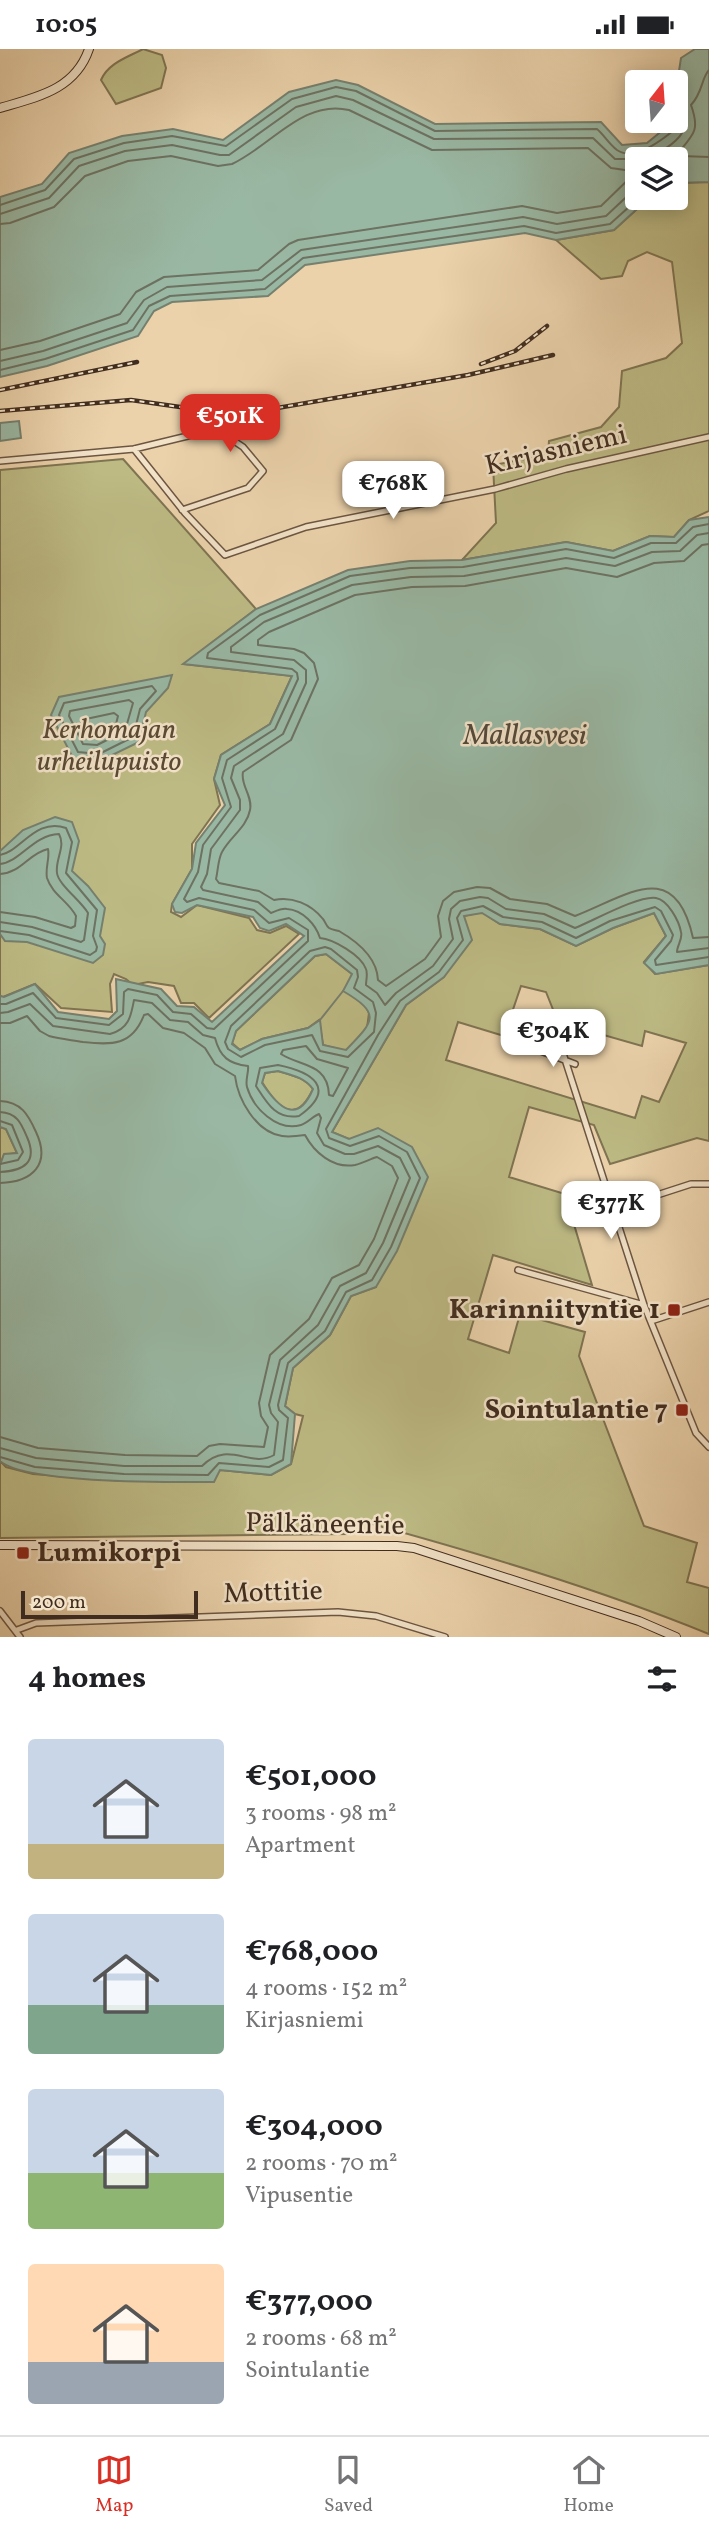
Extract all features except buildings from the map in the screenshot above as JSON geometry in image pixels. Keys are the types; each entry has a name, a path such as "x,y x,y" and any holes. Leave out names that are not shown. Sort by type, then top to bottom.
{"main road":[{"path":"0,108 43,95 64,85 81,66 89,49"},
{"name":"Pälkäneentie","path":"0,1545 414,1548 612,1612 676,1637"}],"street":[{"path":"0,461 134,449 200,433 225,435 243,447 263,471 248,488 182,510"},
{"name":"Kirjasniemi","path":"134,449 182,510 225,555 306,527 495,489 566,469 709,437"},
{"path":"561,1047 644,1305 696,1433 709,1447"},
{"path":"538,1050 575,1064"},
{"path":"614,1209 691,1184 709,1184"},
{"path":"518,1270 644,1305"},
{"path":"651,1321 709,1303"},
{"path":"0,1611 19,1634"},
{"name":"Mottitie","path":"19,1634 36,1623 338,1612 376,1616 445,1637"}],"green space":[{"path":"143,49 162,55 166,68 161,88 116,104 101,80 113,65"},
{"path":"709,182 709,511 689,520 674,537 650,536 613,551 566,542 462,560 496,523 493,465 548,455 549,441 601,427 619,407 622,371 666,358 682,343 672,262 647,252 628,261 622,276 601,279 556,240 614,230 636,210 688,210 688,183"},
{"name":"Kerhomajan urheilupuisto","path":"123,459 256,609 184,664 292,676 270,724 221,755 214,779 220,805 192,844 192,869 172,904 171,912 181,917 197,905 249,918 257,930 270,933 286,926 299,934 209,1018 194,1003 181,1003 174,986 148,982 133,985 114,974 110,984 112,1012 61,1008 35,984 0,996 0,470"},
{"path":"482,912 500,924 540,929 576,946 613,928 654,913 666,936 644,962 655,974 709,965 709,1141 697,1138 610,1164 594,1125 529,1107 509,1177 565,1194 592,1285 493,1255 468,1339 509,1353 520,1314 585,1332 579,1356 644,1526 697,1543 687,1582 709,1588 709,1634 537,1572 361,1521 350,1534 0,1538 0,1461 6,1467 33,1474 123,1481 220,1470 271,1475 291,1464 303,1416 295,1414 285,1406 293,1368 330,1335 351,1296 376,1287 349,1139 332,1132 406,1005 444,977 464,916","holes":["521,986 546,992 558,1022 642,1046 645,1031 686,1043 659,1102 642,1096 635,1118 446,1060 458,1022 504,1036"]},
{"path":"326,954 352,974 369,1013 367,1028 346,1051 323,1045 319,1020 308,1028 262,1039 240,1050 232,1043 236,1031 315,956"},
{"path":"278,1071 301,1079 313,1089 300,1107 287,1109 274,1099 262,1082 265,1073"},
{"path":"0,1127 6,1129 17,1153 4,1155 0,1165"}],"water":[{"path":"695,49 709,49 709,182 688,183 688,147 625,147 625,210 636,210 614,230 556,240 525,233 305,265 268,296 172,302 154,311 138,336 47,366 0,377 0,197 42,184 69,153 122,136 173,129 223,140 289,92 336,80 358,85 435,124 601,122 622,145 647,143 659,133 688,133 688,70 679,70 681,58"},
{"path":"19,421 21,438 0,441 0,423"},
{"name":"Mallasvesi","path":"709,517 709,965 656,974 644,963 666,936 654,913 613,928 576,946 540,929 500,924 482,913 464,916 472,940 444,977 406,1005 332,1132 349,1139 378,1128 412,1147 428,1177 397,1251 376,1287 351,1296 330,1335 293,1368 285,1406 295,1414 291,1464 271,1475 220,1470 214,1482 167,1482 68,1478 15,1469 0,1461 0,1165 4,1154 17,1153 6,1129 0,1127 0,996 4,997 35,984 58,1012 109,1019 117,1011 116,979 161,989 177,1006 194,1007 212,1022 304,936 286,924 269,931 260,928 253,917 197,905 182,913 175,912 172,904 192,869 196,843 225,805 214,779 221,755 270,724 292,676 183,664 256,609 348,570 410,561 462,560 566,542 613,551 650,536 674,537 689,520","holes":["326,954 352,974 343,991 364,1006 370,1018 363,1032 346,1050 323,1045 320,1020 308,1028 262,1039 240,1050 232,1044 236,1031 315,956","278,1071 301,1079 313,1089 301,1107 294,1110 281,1105 262,1083 265,1073"]},
{"path":"172,675 168,688 146,712 139,742 100,761 74,760 51,715 59,697"},
{"path":"55,817 72,822 79,841 72,871 105,908 100,936 105,944 103,955 93,963 27,942 5,941 0,934 0,851 23,830"}],"waterway":[{"path":"320,1020 343,991"}],"railway":[{"path":"481,364 515,351 547,326"},
{"path":"0,411 131,400 222,413 254,412 468,375 553,355"},
{"path":"0,390 137,362"}],"place":[{"name":"Karinniityntie 1","path":"674,1310"},
{"name":"Sointulantie 7","path":"682,1410"},
{"name":"Lumikorpi","path":"23,1553"}]}
